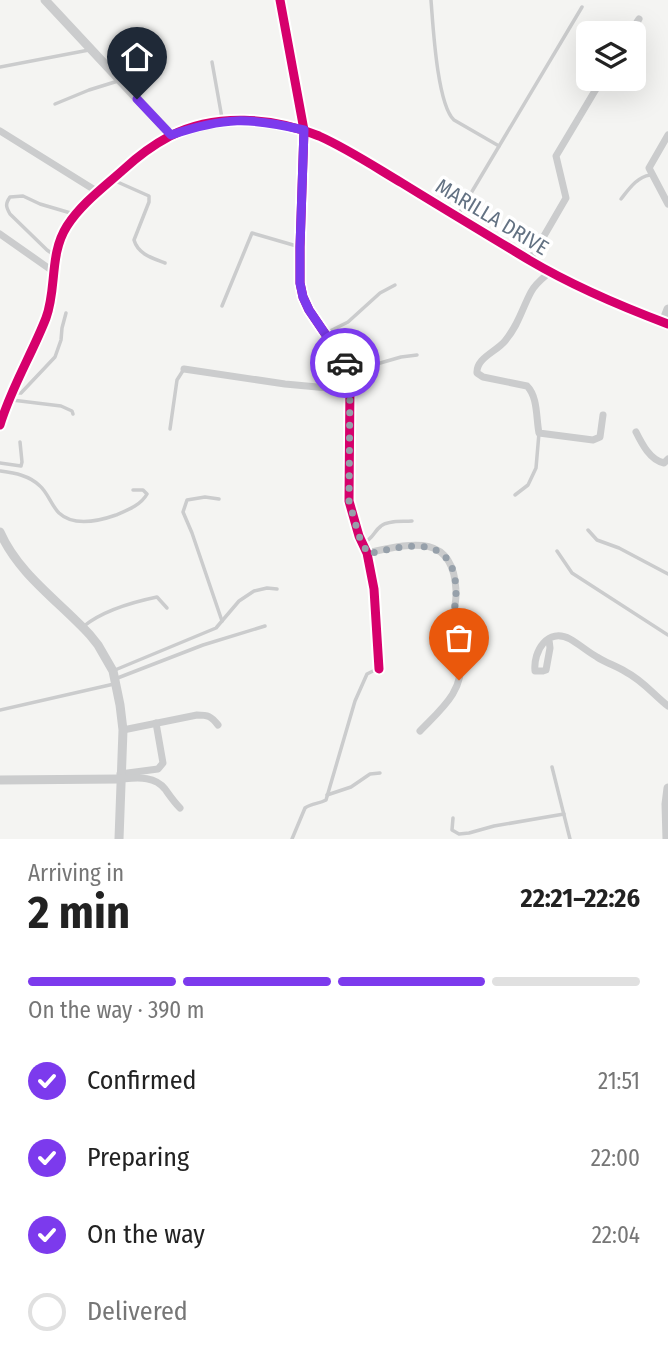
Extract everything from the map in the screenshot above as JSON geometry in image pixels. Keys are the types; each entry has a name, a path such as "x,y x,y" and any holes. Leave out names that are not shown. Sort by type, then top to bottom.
{"street":[{"path":"45,0 171,135"},
{"path":"280,0 304,130 300,283 309,310 349,372 349,501 368,554 374,589 379,668"},
{"path":"530,260 566,198 556,156 595,91"},
{"name":"MARILLA DRIVE","path":"0,425 47,317 63,234 75,215 137,158 171,135 223,121 265,121 304,130 322,138 550,272 666,323"},
{"path":"0,131 99,191"},
{"path":"668,135 649,168 668,204"},
{"path":"0,234 54,272"},
{"path":"550,272 532,291 514,330 500,347 477,365 476,370 482,377 527,386 534,398 539,433 597,439 600,437 603,415"},
{"path":"666,323 668,309"},
{"path":"184,369 285,384 350,390"},
{"path":"636,432 642,444 657,461 664,463 668,459"},
{"path":"0,532 3,548 98,645 115,678 122,730 118,839"},
{"path":"368,554 400,546 429,546 444,554 452,566 456,593 452,629 460,661 459,680 450,699 420,731"},
{"path":"549,639 558,636 568,638 597,658 626,671 668,706"},
{"path":"122,730 197,715 208,715 218,725"},
{"path":"120,776 158,769 161,766 163,763 156,723"},
{"path":"0,780 120,776 146,778 159,783 180,808"},
{"path":"667,839 668,788"}],"lane":[{"path":"431,0 437,60 449,116 499,146"},
{"path":"457,216 582,7"},
{"path":"0,67 91,50"},
{"path":"212,62 223,121"},
{"path":"55,103 120,80"},
{"path":"621,199 638,180 652,174"},
{"path":"112,180 149,196 134,240 139,250 149,258 165,263"},
{"path":"57,256 47,250 10,214 6,202 10,197 23,196 75,215"},
{"path":"222,306 252,233 300,247"},
{"path":"326,333 348,322 380,293 395,285"},
{"path":"11,396 21,393 55,357 66,313"},
{"path":"349,372 417,355"},
{"path":"170,429 177,380 184,369"},
{"path":"11,396 61,406 73,414"},
{"path":"515,495 528,485 536,468 539,433"},
{"path":"0,463 21,466 20,442"},
{"path":"0,471 21,474 40,485 59,513 71,520 85,522 123,512 143,501 147,494 143,490 133,490"},
{"path":"219,499 205,497 187,500 183,512 222,621"},
{"path":"362,543 380,526 412,521"},
{"path":"589,530 597,540 619,548 668,574"},
{"path":"557,551 572,573 668,635"},
{"path":"115,678 216,628 239,601 254,591 277,589"},
{"path":"82,627 94,618 157,597 167,608"},
{"path":"0,710 115,678 203,645 265,626"},
{"path":"292,839 305,808 326,800 355,701 367,674 379,668"},
{"path":"552,767 570,839"},
{"path":"327,794 351,787 370,774 380,773"},
{"path":"453,818 452,830 458,834 564,814"}],"cycle path":[{"path":"280,0 304,130 300,283 309,310 345,363 350,382 349,501 367,553 374,589 379,669"},
{"path":"0,425 46,318 55,260 67,226 93,196 145,151 187,129 225,121 244,120 283,125 319,136 361,158 546,269 597,295 668,324"}],"way so far":[{"path":"345,363 350,382 349,501 362,543 368,554 400,546 429,546 447,558 455,577 452,629 460,661 459,680"}],"route":[{"path":"137,99 171,135 215,122 237,120 265,121 304,130 300,283 309,310 345,363"}]}
